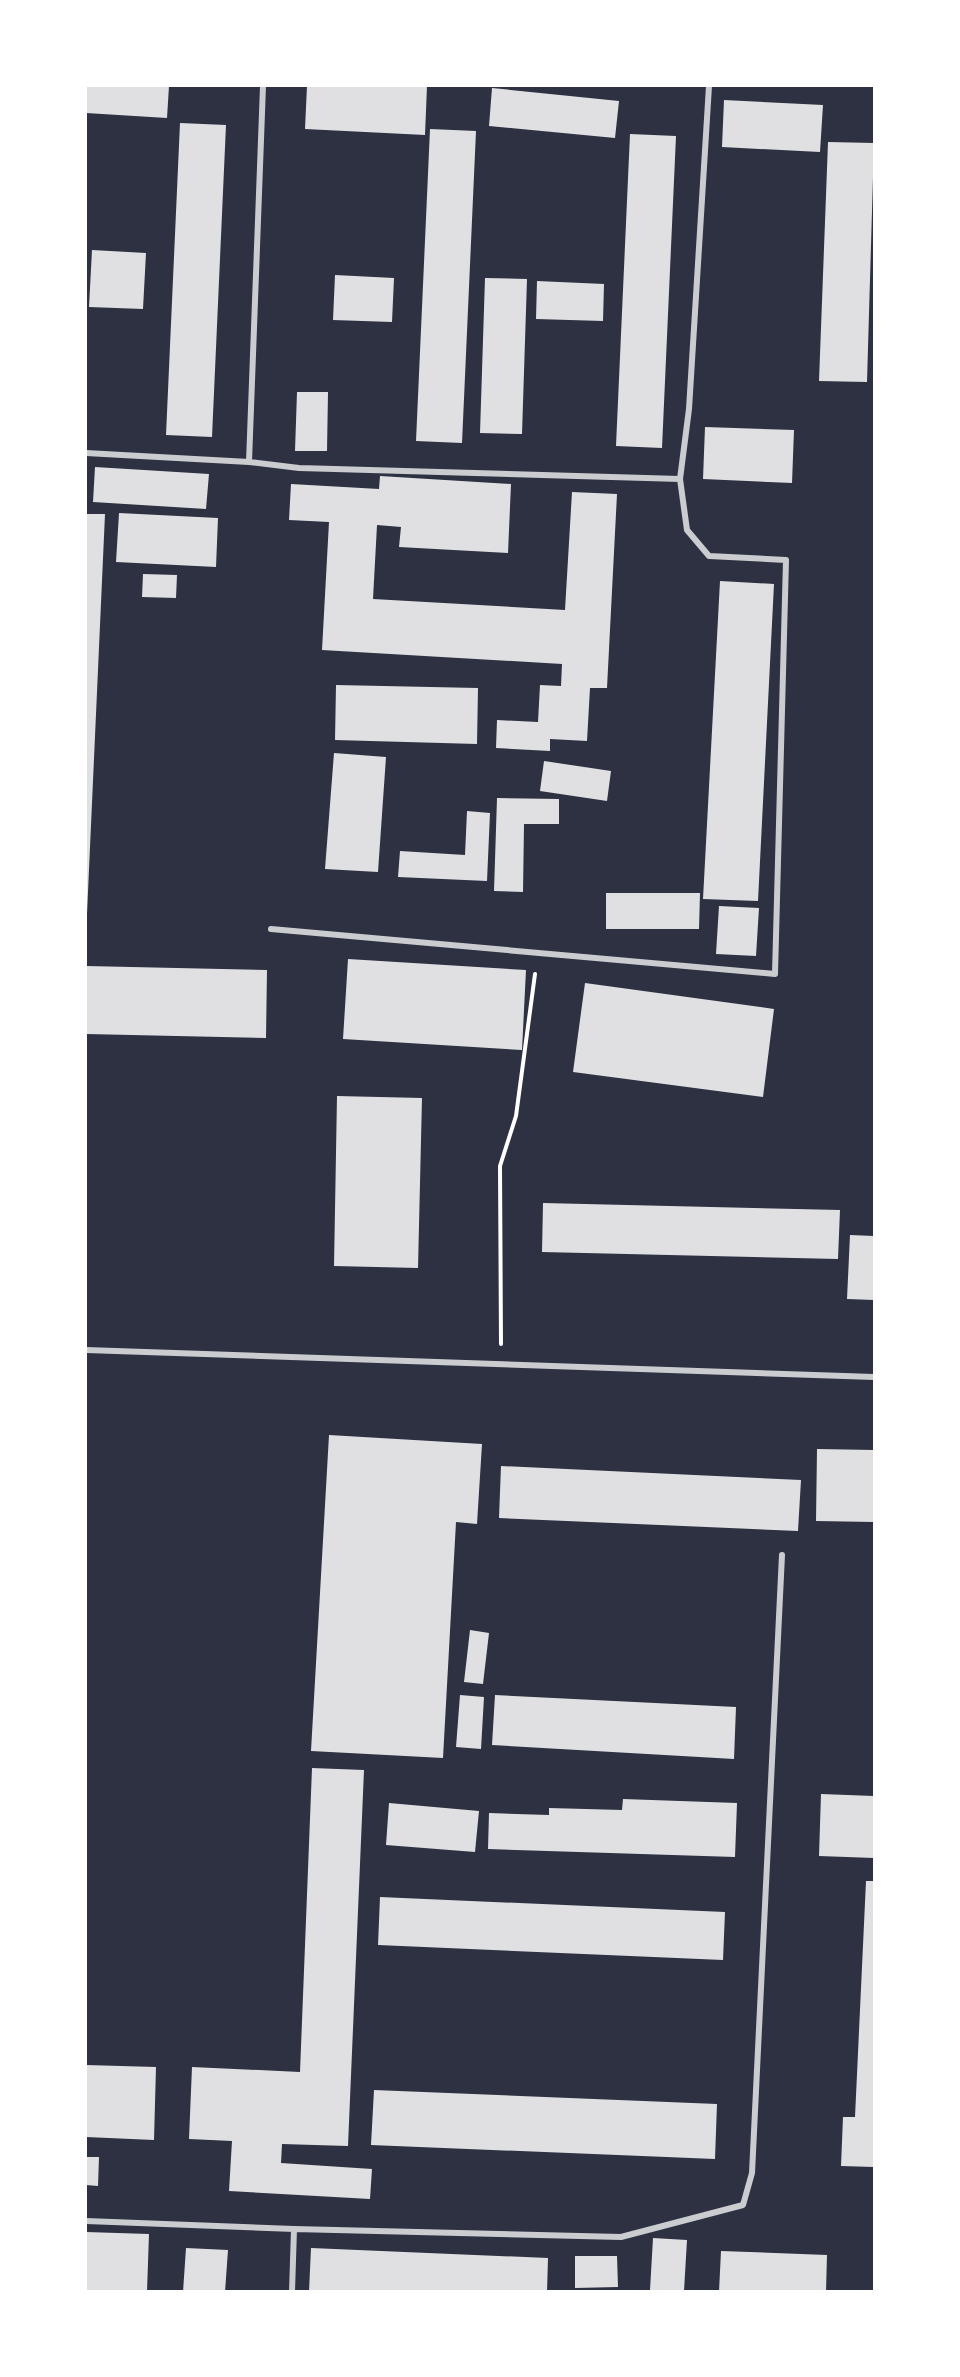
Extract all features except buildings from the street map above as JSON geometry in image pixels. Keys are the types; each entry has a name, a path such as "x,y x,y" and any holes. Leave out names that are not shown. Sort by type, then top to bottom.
{"street":[{"path":"249,462 263,86"},
{"path":"271,929 775,974 786,560 709,556 687,530 680,479 689,409 709,86"},
{"path":"86,453 249,462 299,468 680,479"},
{"path":"86,1350 874,1377"},
{"path":"86,2221 621,2238 743,2205 752,2173 782,1555"},
{"path":"292,2292 294,2229"}],"path":[{"path":"501,1364 500,1166 516,1116 538,953"}]}
